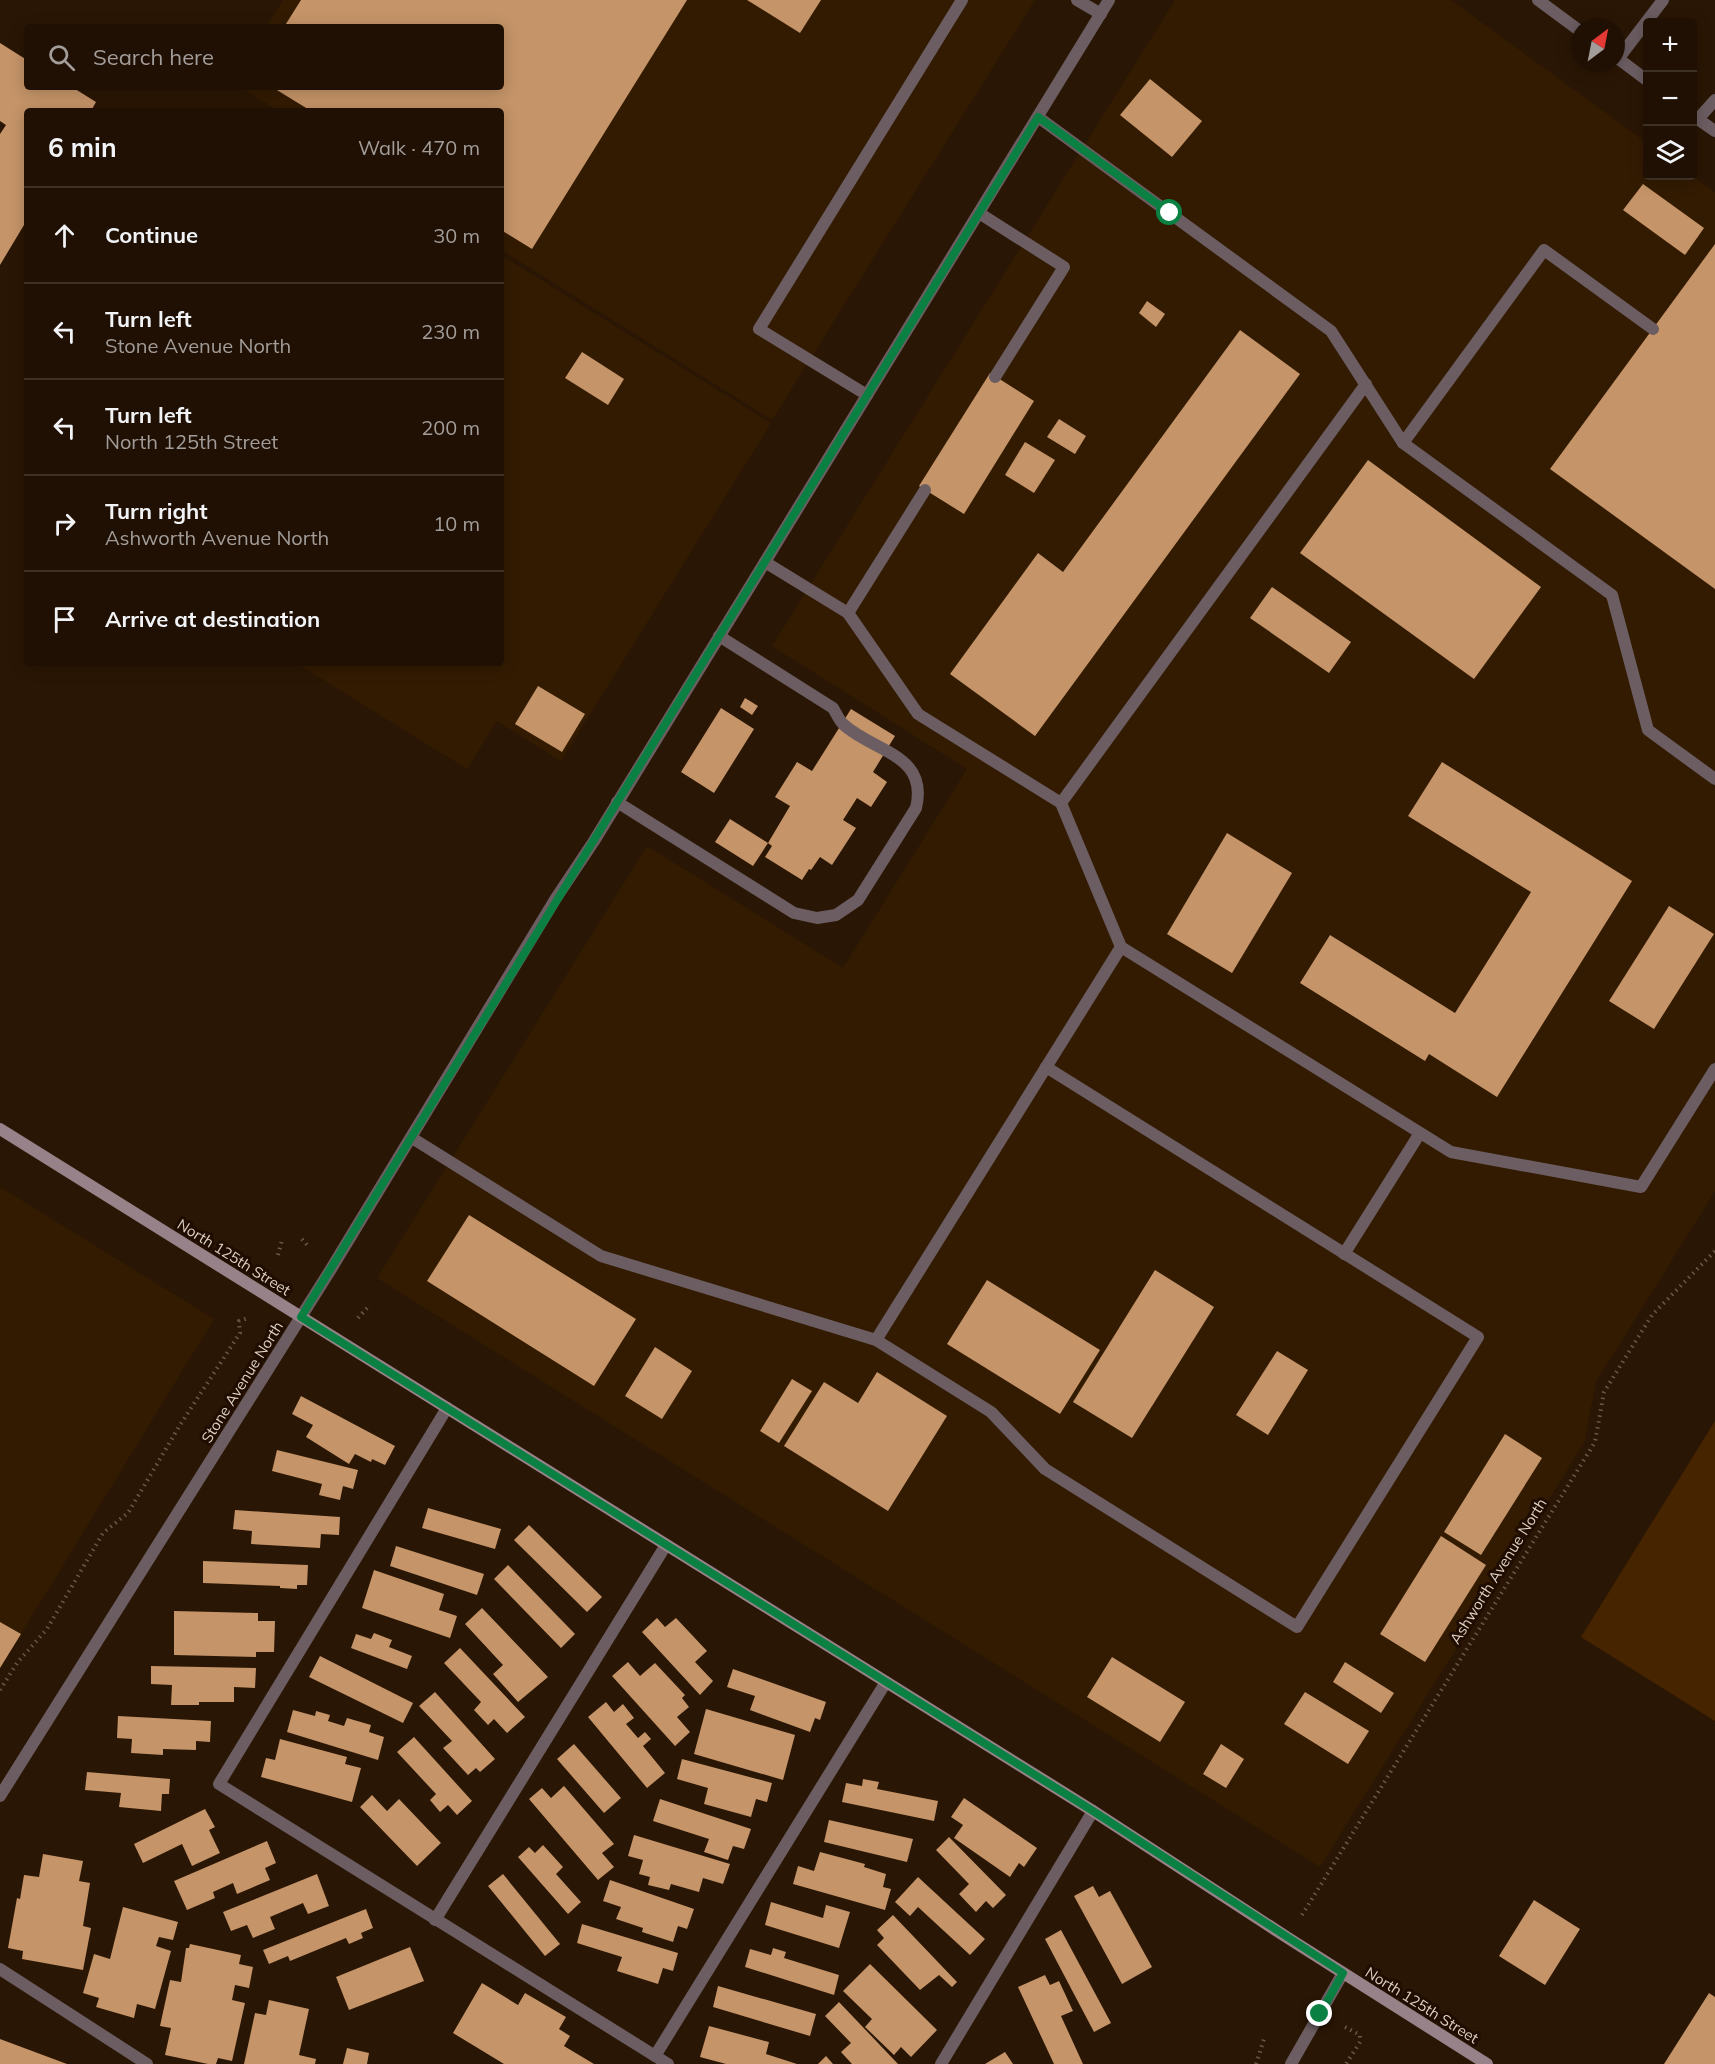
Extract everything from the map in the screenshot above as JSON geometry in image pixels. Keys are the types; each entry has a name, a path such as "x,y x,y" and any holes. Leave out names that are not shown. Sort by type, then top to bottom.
{"street":[{"path":"867,394 759,329 962,0"},
{"path":"1077,0 1101,14"},
{"name":"Stone Avenue North","path":"0,1796 412,1138 556,898 1109,0"},
{"path":"1538,0 1571,24"},
{"path":"1625,48 1663,0"},
{"path":"1625,64 1643,78"},
{"path":"1697,115 1715,100"},
{"path":"1038,117 1331,331 1403,443 1612,595 1648,730 1715,779"},
{"path":"1697,118 1715,131"},
{"path":"979,213 1064,267 996,377"},
{"path":"1403,443 1544,250 1653,329"},
{"path":"1061,803 1366,384"},
{"path":"848,614 925,490"},
{"path":"765,562 848,614 918,714 1061,803 1121,947 1451,1152 1641,1187 1715,1069"},
{"path":"617,802 794,913 817,918 836,915 858,900 916,808 920,793 915,775 902,761 842,723 833,708 719,636"},
{"path":"876,1340 1121,947"},
{"path":"412,1138 601,1256 876,1340 991,1412 1045,1469 1297,1627 1478,1337 1046,1067"},
{"name":"North 125th Street","path":"0,1129 1093,1811 1487,2064"},
{"path":"1344,1254 1420,1133"},
{"path":"447,1408 219,1784 668,2064"},
{"path":"435,1920 666,1545"},
{"path":"655,2056 886,1682"},
{"path":"941,2064 1093,1811"},
{"path":"0,1969 147,2064"},
{"path":"1291,2064 1343,1973"}],"path":[{"path":"302,1239 308,1245"},
{"path":"278,1255 282,1240"},
{"name":"Ashworth Avenue North","path":"1304,1913 1595,1442 1604,1392 1652,1315 1715,1251"},
{"path":"358,1318 367,1308"},
{"path":"0,1690 17,1663 47,1629 103,1533 128,1513 180,1425 240,1333 239,1321"},
{"path":"1346,2064 1360,2042 1360,2035"},
{"path":"1256,2064 1265,2036"}],"shaded area":[{"path":"283,0 1035,0 772,420 504,252 504,108 273,108 245,90 504,90 504,24 268,24"},
{"path":"1175,0 1451,0 1643,140 1643,180 1697,179 1715,192 1715,1191 1596,1382 1584,1443 1320,1867 377,1278 647,846 843,968 967,769 772,646"},
{"path":"504,257 771,423 561,761 497,721 467,769 301,666 504,666"},
{"path":"0,1187 214,1319 0,1668"},
{"path":"1715,1421 1715,1721 1581,1637"}],"building":[{"path":"301,0 687,0 532,249 504,232 504,108 306,108 277,90 504,90 504,24 286,24"},
{"path":"747,0 821,0 800,33"},
{"path":"0,43 24,58 24,90 77,90 96,102 93,108 24,108 24,225 0,265 0,134 6,125 0,121"},
{"path":"1150,79 1202,121 1172,157 1120,115"},
{"path":"1643,184 1704,228 1685,255 1623,210"},
{"path":"1715,244 1715,589 1550,469"},
{"path":"1147,301 1165,314 1156,327 1139,313"},
{"path":"1240,330 1300,374 1035,736 950,674 1038,553 1063,572"},
{"path":"582,352 624,379 608,405 565,378"},
{"path":"990,373 1034,401 964,514 919,486"},
{"path":"1059,419 1086,436 1075,454 1047,437"},
{"path":"1025,442 1055,460 1034,493 1005,475"},
{"path":"1368,460 1541,587 1474,679 1300,553"},
{"path":"1272,587 1351,642 1329,673 1250,618"},
{"path":"538,686 585,714 562,752 515,724"},
{"path":"745,698 758,706 752,715 740,707"},
{"path":"721,708 754,729 714,793 681,772"},
{"path":"851,709 895,736 873,772 887,782 871,807 857,798 843,820 856,828 832,865 820,857 802,880 765,857 772,846 768,843 790,806 775,797 797,762 812,771"},
{"path":"1442,762 1632,881 1497,1097 1429,1054 1425,1061 1300,983 1330,935 1455,1013 1531,892 1408,816"},
{"path":"730,819 768,843 753,866 715,842"},
{"path":"1227,833 1292,873 1232,973 1167,934"},
{"path":"1669,906 1714,934 1654,1029 1609,1001"},
{"path":"469,1215 636,1319 594,1386 427,1281"},
{"path":"1155,1270 1214,1307 1132,1438 1073,1402"},
{"path":"987,1280 1100,1350 1060,1414 947,1344"},
{"path":"655,1347 692,1371 662,1419 625,1396"},
{"path":"1277,1351 1308,1370 1268,1435 1236,1415"},
{"path":"877,1372 947,1416 888,1511 784,1446 824,1382 858,1403"},
{"path":"792,1379 812,1391 779,1443 760,1431"},
{"path":"301,1396 395,1446 385,1465 372,1459 371,1462 355,1454 349,1464 306,1437 313,1425 292,1414"},
{"path":"1505,1434 1542,1458 1481,1555 1444,1532"},
{"path":"277,1450 358,1470 353,1489 343,1486 340,1500 319,1495 322,1484 272,1471"},
{"path":"428,1508 501,1529 495,1549 422,1528"},
{"path":"235,1510 340,1517 339,1535 321,1534 320,1548 251,1544 252,1531 233,1529"},
{"path":"529,1525 602,1597 587,1612 514,1540"},
{"path":"1441,1536 1486,1565 1425,1662 1380,1634"},
{"path":"396,1546 484,1574 477,1595 390,1566"},
{"path":"203,1561 308,1565 307,1585 297,1585 297,1589 280,1588 280,1586 203,1583"},
{"path":"508,1565 575,1634 561,1648 494,1579"},
{"path":"374,1570 444,1594 439,1610 457,1616 450,1638 362,1608"},
{"path":"482,1608 548,1677 518,1702 493,1674 503,1665 465,1624"},
{"path":"174,1611 258,1613 258,1621 275,1621 274,1652 256,1652 256,1657 174,1655"},
{"path":"657,1618 665,1627 676,1618 707,1651 695,1662 713,1681 700,1695 642,1632"},
{"path":"0,1622 21,1634 0,1668"},
{"path":"374,1633 392,1640 389,1647 412,1656 407,1669 351,1648 356,1634 371,1639"},
{"path":"460,1648 525,1717 507,1733 494,1719 488,1725 474,1710 481,1702 444,1663"},
{"path":"320,1656 413,1703 403,1723 309,1677"},
{"path":"1112,1657 1185,1702 1160,1742 1087,1697"},
{"path":"628,1662 640,1676 655,1663 685,1695 682,1698 689,1707 677,1717 690,1732 675,1746 612,1676"},
{"path":"1345,1662 1394,1693 1381,1713 1333,1682"},
{"path":"151,1666 256,1668 255,1688 234,1687 234,1702 171,1705 172,1685 151,1684"},
{"path":"733,1669 826,1702 820,1720 815,1718 810,1732 750,1710 755,1696 727,1687"},
{"path":"435,1692 495,1759 480,1772 476,1768 468,1775 443,1748 452,1741 419,1706"},
{"path":"1305,1692 1369,1731 1348,1764 1284,1724"},
{"path":"606,1702 614,1712 623,1704 634,1718 626,1724 638,1738 645,1732 651,1739 643,1746 665,1773 647,1788 588,1717"},
{"path":"706,1709 795,1735 783,1780 694,1754"},
{"path":"293,1710 315,1716 316,1711 330,1715 328,1721 344,1726 347,1718 371,1725 369,1732 384,1737 378,1760 287,1732"},
{"path":"118,1716 211,1721 210,1742 196,1741 196,1750 163,1749 163,1755 131,1753 132,1739 117,1738"},
{"path":"414,1737 472,1801 457,1815 448,1805 440,1812 430,1800 436,1794 397,1752"},
{"path":"280,1739 347,1757 345,1764 361,1768 352,1802 261,1777 266,1758 275,1760"},
{"path":"574,1744 621,1798 604,1813 557,1759"},
{"path":"1221,1744 1244,1759 1226,1788 1203,1774"},
{"path":"682,1759 772,1783 767,1802 756,1799 751,1817 704,1804 708,1788 677,1779"},
{"path":"87,1772 170,1779 169,1794 162,1794 161,1811 119,1807 121,1793 85,1790"},
{"path":"863,1779 879,1782 877,1789 938,1801 934,1821 842,1802 846,1783 862,1786"},
{"path":"564,1786 614,1844 602,1853 614,1867 598,1880 529,1799 542,1788 551,1798"},
{"path":"372,1795 387,1811 399,1799 441,1843 417,1866 360,1807"},
{"path":"964,1798 1037,1848 1024,1867 1019,1863 1010,1877 954,1838 963,1825 951,1817"},
{"path":"660,1799 751,1829 744,1849 733,1846 728,1860 704,1852 709,1839 653,1821"},
{"path":"205,1809 215,1827 209,1830 220,1853 192,1866 182,1844 143,1863 134,1844"},
{"path":"829,1820 913,1839 907,1862 824,1842"},
{"path":"634,1835 730,1864 723,1884 703,1878 699,1892 671,1884 669,1890 648,1885 650,1877 639,1874 643,1860 628,1856"},
{"path":"949,1837 1006,1895 993,1908 986,1901 976,1912 959,1894 969,1884 936,1850"},
{"path":"267,1841 276,1863 265,1868 270,1880 237,1894 233,1883 213,1892 215,1898 187,1910 174,1881"},
{"path":"543,1845 563,1867 556,1874 581,1902 568,1914 518,1857 529,1847 535,1853"},
{"path":"820,1852 865,1864 864,1867 886,1874 883,1887 891,1889 885,1910 793,1884 798,1866 814,1871"},
{"path":"43,1854 83,1861 79,1881 90,1883 83,1926 91,1928 83,1970 22,1959 23,1951 8,1948 17,1898 20,1899 24,1875 39,1877"},
{"path":"317,1874 329,1906 308,1914 303,1903 270,1917 275,1929 253,1938 247,1925 231,1931 223,1912"},
{"path":"503,1874 560,1944 545,1956 488,1886"},
{"path":"918,1877 985,1939 970,1955 918,1907 910,1916 895,1902"},
{"path":"610,1880 694,1909 687,1929 678,1926 673,1942 642,1932 643,1928 616,1919 621,1907 603,1901"},
{"path":"1093,1886 1099,1897 1110,1891 1152,1967 1122,1984 1074,1896"},
{"path":"1534,1900 1580,1929 1545,1985 1499,1956"},
{"path":"771,1902 823,1918 826,1905 850,1912 839,1948 765,1925"},
{"path":"123,1907 178,1922 173,1940 159,1937 156,1946 171,1951 155,2009 137,2004 134,2018 96,2007 99,1998 83,1993 94,1954 110,1959"},
{"path":"366,1909 373,1928 361,1933 363,1938 349,1944 346,1938 290,1961 288,1956 269,1964 263,1950"},
{"path":"893,1915 957,1982 952,1987 939,1975 920,1990 877,1945 884,1938 877,1930"},
{"path":"582,1924 678,1953 673,1971 663,1968 658,1984 617,1971 622,1957 577,1943"},
{"path":"1061,1930 1111,2023 1094,2032 1045,1939"},
{"path":"190,1944 241,1955 239,1964 253,1967 249,1988 235,1985 232,2000 245,2003 232,2061 218,2058 216,2064 208,2064 165,2055 171,2028 160,2026 170,1980 181,1982 186,1948 189,1948"},
{"path":"410,1947 424,1981 349,2010 336,1977"},
{"path":"773,1948 786,1952 784,1958 839,1975 834,1995 745,1967 750,1949 771,1955"},
{"path":"870,1964 937,2030 911,2057 901,2047 894,2055 865,2027 872,2019 843,1991"},
{"path":"1045,1975 1050,1985 1059,1981 1073,2011 1061,2016 1083,2064 1054,2064 1018,1987"},
{"path":"482,1983 518,2005 525,1993 566,2017 559,2029 570,2036 564,2046 594,2064 504,2064 453,2033"},
{"path":"718,1986 816,2014 810,2036 713,2007"},
{"path":"1709,1993 1715,1997 1715,2064 1664,2064"},
{"path":"269,2000 309,2009 299,2055 316,2059 315,2064 244,2064 255,2013 266,2015"},
{"path":"839,2002 898,2064 852,2064 841,2052 851,2043 825,2016"},
{"path":"709,2026 769,2042 766,2054 797,2064 726,2064 700,2057"},
{"path":"0,2039 67,2064 0,2064"},
{"path":"347,2048 369,2053 367,2064 343,2064"},
{"path":"1005,2052 1013,2064 985,2064"},
{"path":"826,2056 833,2064 818,2064"}],"route":[{"path":"1170,213 1038,117 594,841 556,898 301,1317 1093,1811 1343,1973 1320,2014"}]}
